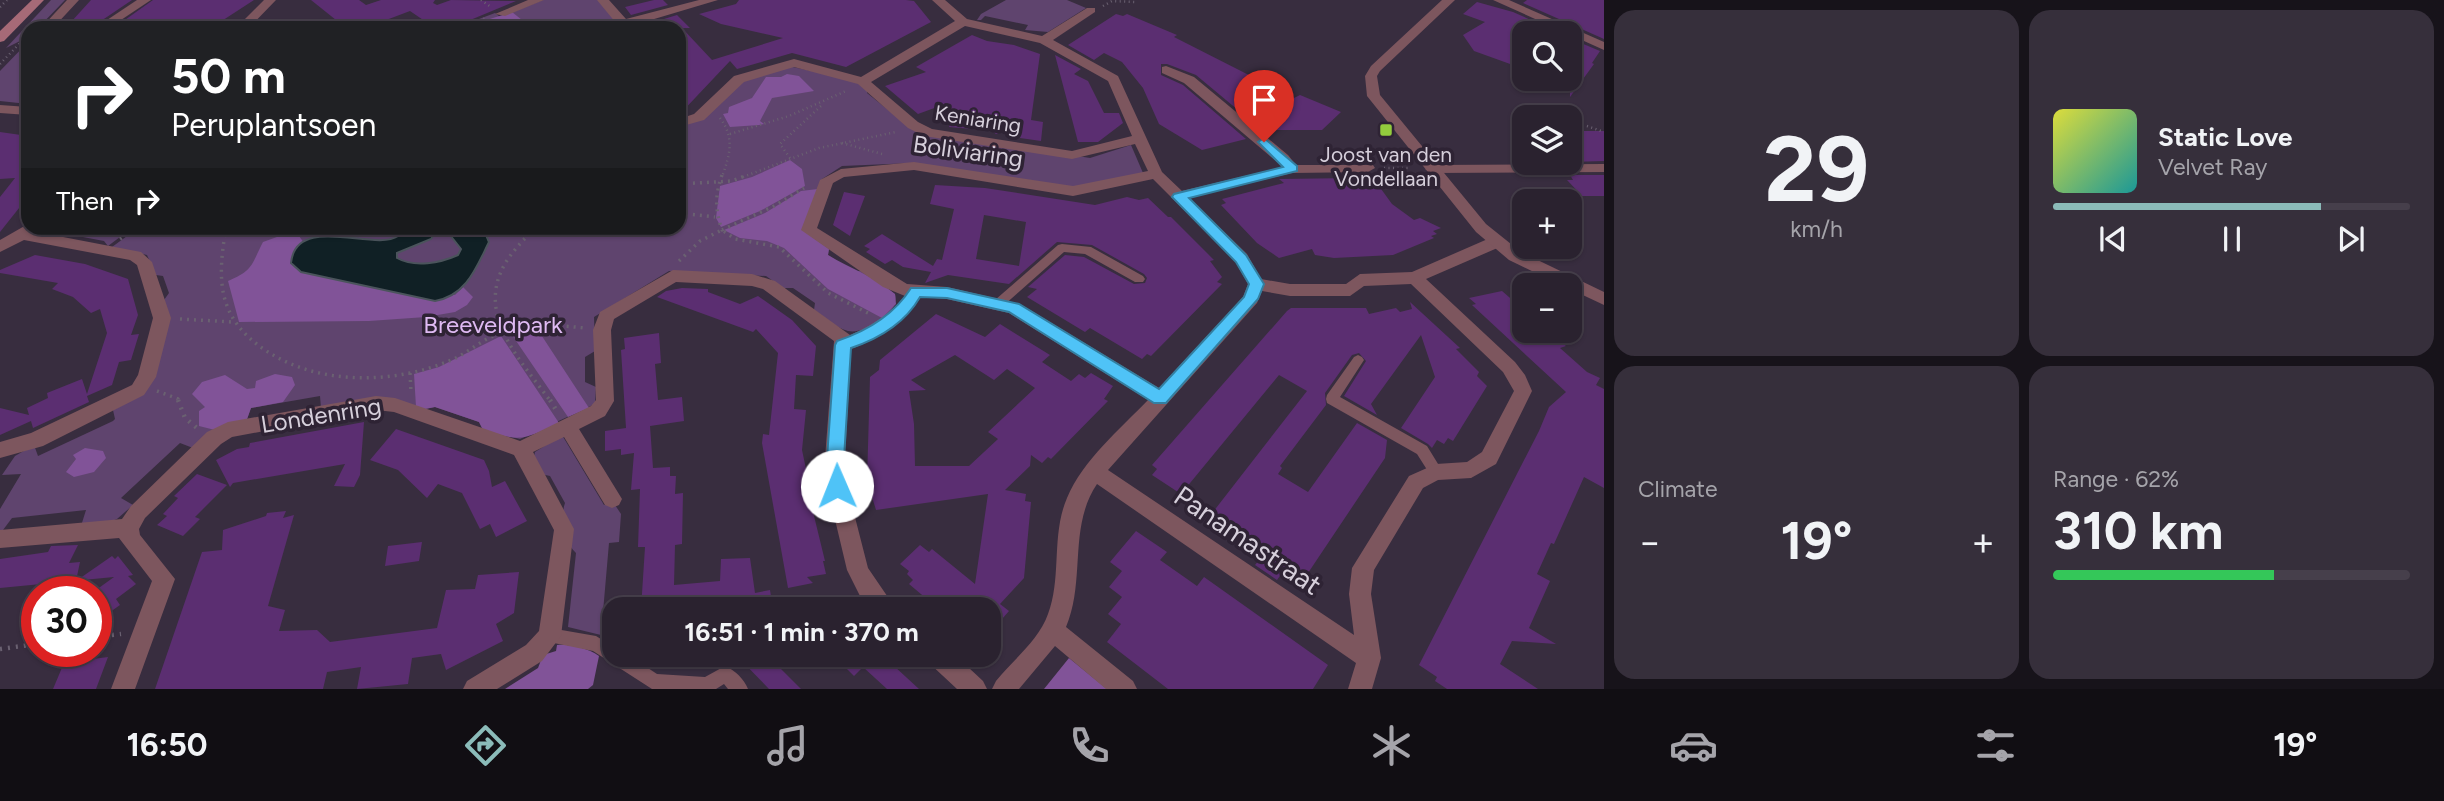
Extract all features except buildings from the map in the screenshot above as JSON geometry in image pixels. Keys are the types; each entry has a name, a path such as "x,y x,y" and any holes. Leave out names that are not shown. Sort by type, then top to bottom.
{"main road":[{"path":"0,38 38,0"}],"street":[{"path":"54,21 73,0"},
{"path":"112,21 145,0"},
{"path":"250,21 270,0"},
{"path":"497,14 538,0"},
{"path":"603,0 617,21"},
{"path":"635,21 712,0"},
{"path":"938,0 963,22 1044,40 1113,79 1156,174 1241,258 1256,284 1251,299 1094,471 1076,499 1070,528 1066,587 1059,616 1052,630 1004,689"},
{"path":"1450,0 1379,63 1371,76 1374,96 1470,217 1496,242 1546,272 1604,299"},
{"path":"1499,0 1604,46"},
{"path":"1044,40 1091,10"},
{"path":"863,81 963,22"},
{"name":"Keniaring","path":"686,122 693,121 739,79 798,63 863,81 922,131 1072,155 1139,139"},
{"path":"1166,70 1189,80 1283,158 1292,169"},
{"path":"0,108 21,110"},
{"name":"Boliviaring","path":"824,187 832,175 904,166 1073,191 1156,174"},
{"path":"1179,197 1292,169 1368,168"},
{"path":"1432,169 1604,168"},
{"path":"824,187 809,230 890,283 905,290 947,293 1014,308 1160,398"},
{"path":"0,247 21,235"},
{"path":"3,455 138,390 147,377 162,318 144,261 135,256 45,235"},
{"path":"1256,284 1290,290 1350,290 1360,280 1415,278 1427,270 1496,242"},
{"path":"475,689 534,653 550,636 564,529 521,449 598,411 605,401 602,330 606,317 673,276 752,280 769,285 843,338 835,458 837,486 858,569 875,597"},
{"path":"1360,689 1369,658 1360,593 1363,568 1416,482 1436,472 1471,470 1489,458 1523,391 1520,380 1509,367 1415,278"},
{"path":"843,345 871,335 908,305 916,292"},
{"name":"Londenring","path":"128,528 138,512 214,438 228,430 376,403 396,405 521,449"},
{"path":"567,426 612,499"},
{"name":"Panamastraat","path":"1094,471 1369,658"},
{"path":"0,540 128,528 130,539 164,579 123,689"},
{"path":"1052,630 1125,689"},
{"path":"950,667 975,689"}],"lane":[{"path":"999,303 1062,248 1087,250 1139,279"},
{"path":"1359,360 1332,399 1422,450 1436,472"},
{"path":"550,636 596,644 654,682 707,685 725,674 740,689"}],"path":[{"path":"0,7 7,0"},
{"path":"1091,10 1112,1 1135,2"},
{"path":"482,21 497,14"},
{"path":"0,64 21,42"},
{"path":"730,134 768,124 826,101 863,81"},
{"path":"790,158 780,144 826,101"},
{"path":"707,109 723,120 730,134 731,152 717,183 715,217 722,230 734,239 779,247 828,293 886,323"},
{"path":"1582,124 1604,132"},
{"path":"686,184 717,183 744,177 840,142 890,133 922,131"},
{"path":"840,142 886,155 904,166"},
{"path":"1368,168 1432,169"},
{"path":"673,276 684,254 700,241 774,206 806,187 824,187"},
{"path":"686,214 715,217"},
{"path":"225,235 223,261 226,300 233,322 267,353 310,372 391,376 446,363 505,332 526,326 551,324 602,330"},
{"path":"528,235 508,258 501,271 495,294 495,312 505,332 567,426"},
{"path":"162,318 233,322"},
{"path":"138,390 173,395 178,399 192,426 214,438"},
{"path":"0,649 21,646"}],"green space":[{"path":"51,0 65,0 45,21 31,21"},
{"path":"543,0 599,0 616,21 474,21 495,13 500,17"},
{"path":"1006,0 1067,0 1086,8 1048,32 1025,30 1028,25 985,16 977,20 981,14"},
{"path":"21,32 21,40 6,48"},
{"path":"21,49 21,103 0,101 0,71"},
{"name":"Breeveldpark","path":"788,66 854,80 868,89 867,93 912,129 1090,158 1131,145 1143,173 1077,189 913,163 842,166 822,179 804,231 829,249 828,255 852,271 861,271 895,294 893,308 887,315 863,330 848,331 835,325 814,310 815,303 793,288 783,288 766,276 669,271 594,317 595,351 585,357 585,382 596,387 595,404 520,439 483,430 479,422 435,407 321,408 320,396 251,408 246,422 193,448 180,443 121,498 133,505 117,519 81,526 86,510 12,518 0,534 0,509 21,474 2,475 15,456 34,445 38,456 113,421 113,410 133,399 164,300 169,293 163,276 156,275 147,255 112,247 128,235 686,235 686,124 700,120 736,84"},
{"path":"72,235 123,235 108,246 104,241"},
{"path":"562,435 604,505 613,502 621,514 619,542 609,543 604,597 602,597 601,635 568,627 576,553 564,530 565,503 550,476 541,474 533,461 535,452"}],"shaded area":[{"path":"512,12 522,21 483,21"},
{"path":"787,74 799,76 814,91 772,98 760,121 764,124 730,127 723,114 728,113 729,107 752,98 766,77 781,77"},
{"path":"790,160 802,169 805,186 760,211 721,227 716,218 720,186 752,177"},
{"path":"818,189 804,231 829,249 828,255 871,277 895,294 896,304 882,318 828,289 784,248 767,241 740,238 724,230 765,213 801,191"},
{"path":"282,235 295,235 304,243 291,258 455,295 463,287 473,297 467,305 455,312 426,317 369,321 239,322 228,281 247,270 254,262 263,242"},
{"path":"434,235 431,239 397,253 397,258 419,264 458,255 461,249 450,235 486,235 489,242 475,271 463,287 446,298 435,301 301,272 291,263 296,248 307,240 338,237 387,240 398,236"},
{"path":"536,327 589,408 568,417 510,332"},
{"path":"501,336 559,423 529,436 514,438 483,430 479,422 435,407 416,407 414,374 439,367"},
{"path":"275,374 292,377 295,385 283,402 251,408 246,422 215,430 199,426 199,411 205,407 192,394 202,382 225,375 247,389 255,388 256,381"},
{"path":"85,448 103,451 106,458 94,472 74,477 66,472 76,459 73,455"},
{"path":"557,645 579,647 599,656 593,685 588,689 505,689 538,668 543,655 556,651"},
{"path":"1069,658 1107,689 1044,689"}],"place":[{"name":"Joost van den Vondellaan","path":"1386,130"}],"route":[{"path":"837,486 835,458 843,345 871,335 908,305 916,292 947,293 1014,308 1160,398 1251,299 1256,284 1241,258 1179,197 1292,169 1264,142"}]}
